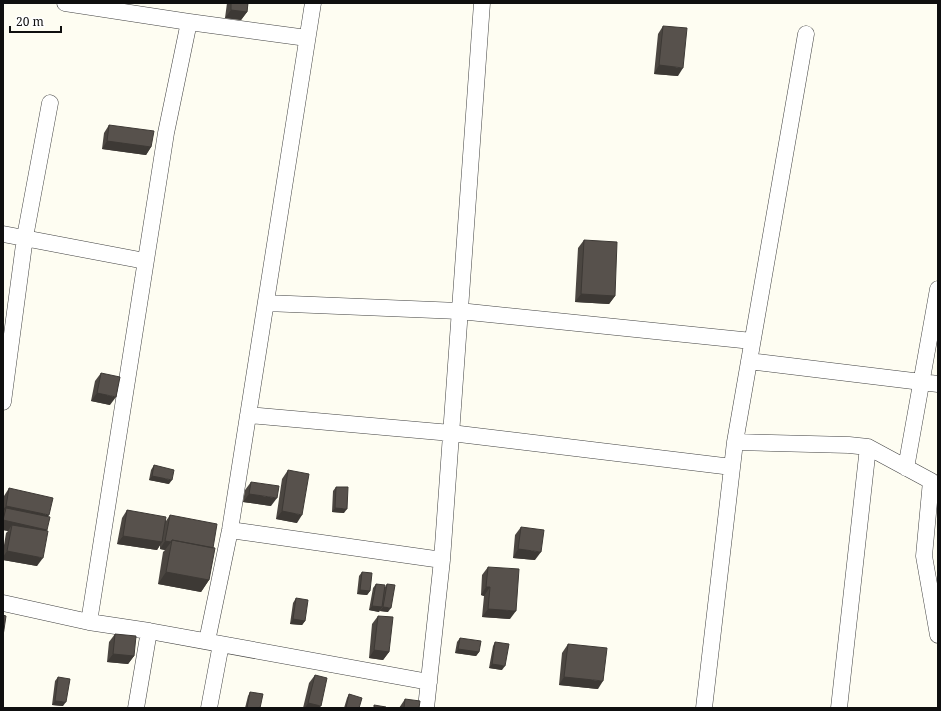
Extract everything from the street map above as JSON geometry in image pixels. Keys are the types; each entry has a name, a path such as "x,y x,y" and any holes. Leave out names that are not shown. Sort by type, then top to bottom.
{"street":[{"path":"65,3 307,38"},
{"path":"209,708 214,643 230,530 313,3"},
{"path":"426,708 442,560 482,3"},
{"path":"89,622 166,133 189,22"},
{"path":"704,708 735,442 806,34"},
{"path":"3,402 25,237 50,103"},
{"path":"3,234 145,261"},
{"path":"906,468 938,289"},
{"path":"266,303 459,311 752,341"},
{"path":"749,361 938,384"},
{"path":"248,415 451,433 732,466"},
{"path":"735,442 849,445 868,447 931,481 924,556 938,635"},
{"path":"840,708 868,447"},
{"path":"230,530 442,560"},
{"path":"3,603 89,622 149,631 429,682"},
{"path":"136,708 149,631"}],"building":[{"path":"231,3 248,3 247,12 231,10"},
{"path":"663,26 687,28 683,68 659,65"},
{"path":"109,125 154,131 151,147 107,141"},
{"path":"584,240 617,242 615,296 581,294"},
{"path":"101,373 120,377 116,397 97,393"},
{"path":"154,465 174,470 172,480 152,476"},
{"path":"288,470 309,474 302,515 282,511"},
{"path":"251,482 279,486 277,498 249,494"},
{"path":"336,487 348,487 347,509 335,508"},
{"path":"9,488 53,498 49,515 6,506"},
{"path":"6,508 50,517 47,530 3,520"},
{"path":"127,510 166,517 162,542 123,536"},
{"path":"170,515 217,524 213,548 172,540 171,542 165,541"},
{"path":"12,525 48,531 43,558 7,551"},
{"path":"521,527 544,530 541,552 518,549"},
{"path":"172,540 215,548 209,580 166,572"},
{"path":"488,567 519,569 516,611 488,609 490,587 486,587"},
{"path":"362,572 372,573 370,591 360,590"},
{"path":"376,584 385,585 382,607 372,606"},
{"path":"387,584 395,585 391,608 383,607"},
{"path":"296,598 308,600 305,621 293,619"},
{"path":"3,615 6,616 3,636"},
{"path":"378,616 393,617 389,652 374,650"},
{"path":"115,634 136,636 134,656 113,654"},
{"path":"460,638 481,641 479,652 458,649"},
{"path":"495,642 509,644 505,666 492,664"},
{"path":"568,644 607,648 603,681 564,677"},
{"path":"315,675 327,678 321,706 308,703"},
{"path":"58,677 70,679 66,702 55,701"},
{"path":"250,692 263,694 260,708 247,708"},
{"path":"349,694 362,698 359,708 346,708"},
{"path":"405,699 420,701 419,708 404,708"},
{"path":"374,705 386,707 386,708 374,708"}]}
